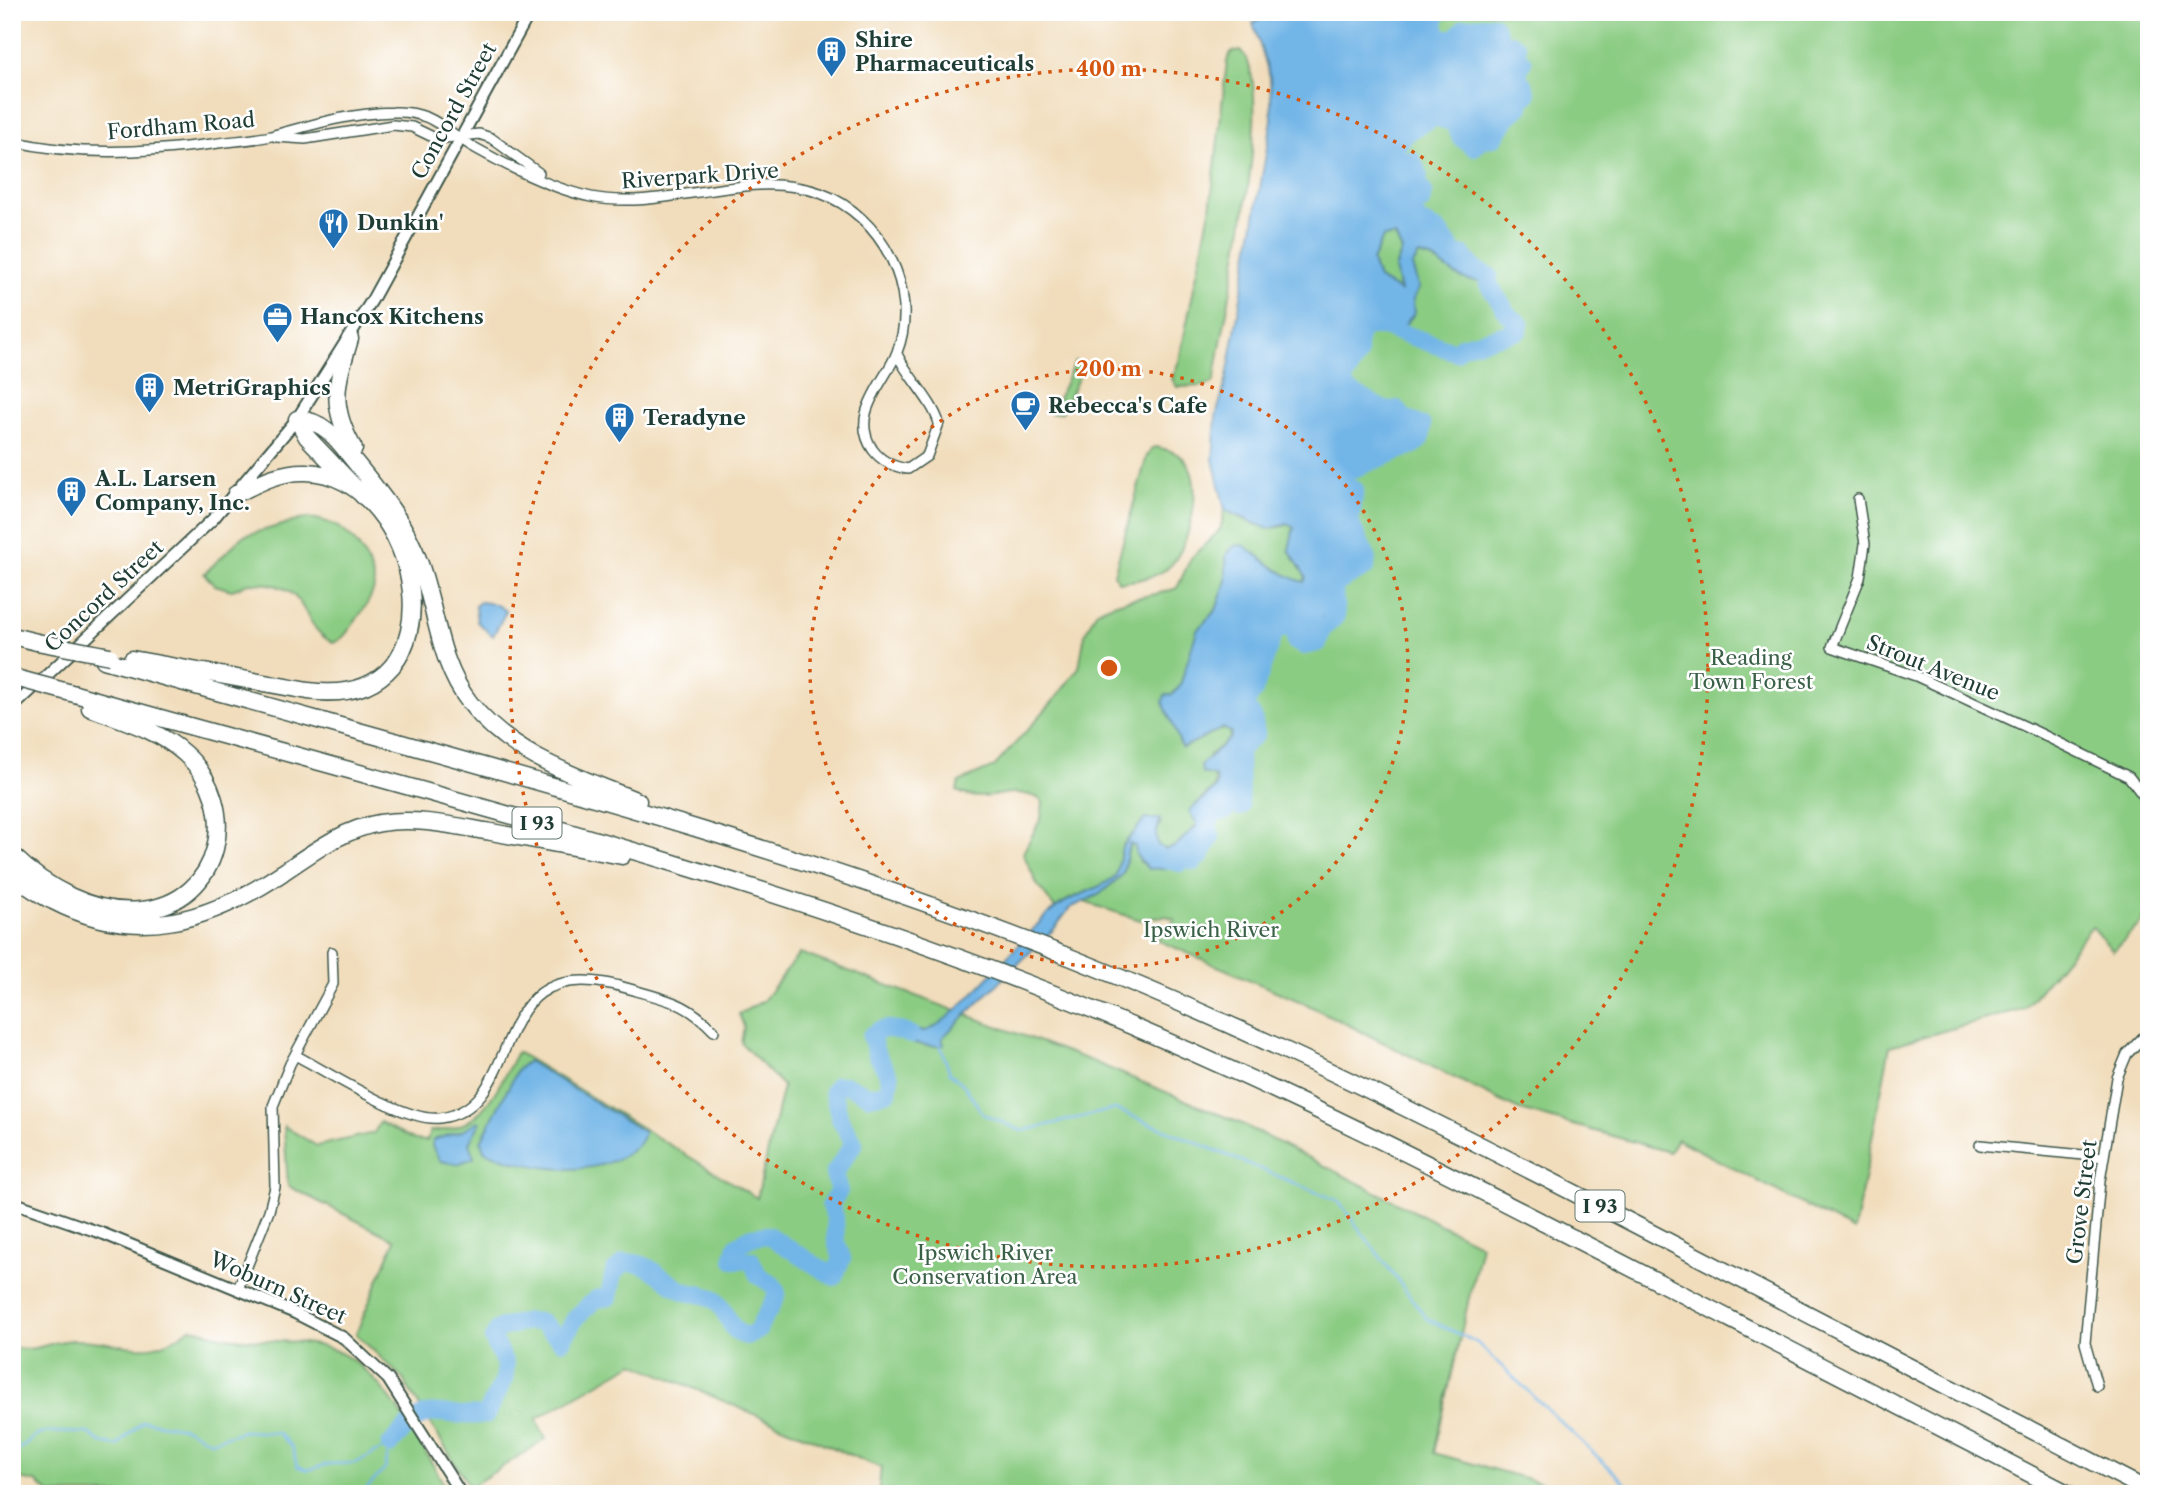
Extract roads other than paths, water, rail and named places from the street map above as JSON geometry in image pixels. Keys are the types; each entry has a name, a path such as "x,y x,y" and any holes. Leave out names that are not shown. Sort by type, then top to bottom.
{"highway":[{"path":"107,658 323,693 344,692 376,679 392,665 403,648 411,626 414,602 411,581 400,550 369,491 336,408 337,381 350,339"},
{"path":"297,419 306,437 369,491 401,524 416,553 447,661 458,686 477,712 515,744 545,763 715,833"},
{"path":"236,494 271,477 307,472 369,491"},
{"name":"I 93","path":"12,636 107,658 715,833 921,901 1041,946 1172,999 1345,1077 2149,1491"},
{"path":"12,678 73,698 159,736 194,762 207,780 218,807 219,830 214,853 203,874 185,892 161,905 131,911 106,907 65,894 38,878 12,855"},
{"name":"I 93","path":"73,698 702,870 992,970 1239,1072 1417,1157 2069,1494"},
{"path":"15,877 54,902 101,919 134,924 175,922 233,904 346,834 381,823 409,821 702,870"}],"street":[{"name":"Concord Street","path":"12,708 169,562 236,494 297,419 350,339 530,12"},
{"name":"Fordham Road","path":"270,136 306,124 393,112 429,118 461,138"},
{"name":"Fordham Road","path":"12,141 76,150 124,151 270,136 305,139 404,125 437,139 461,138"},
{"name":"Riverpark Drive","path":"461,138 480,134 491,138 554,185"},
{"name":"Riverpark Drive","path":"461,138 476,149 580,195 625,201 779,186 814,191 835,200 872,230 885,247 898,277 905,319 897,354 886,369 868,407 866,428 871,447 881,458 896,467 908,469 926,456 939,423 932,405 908,378 897,354"},
{"name":"Strout Avenue","path":"1858,499 1865,544 1860,578 1832,647 1916,676 2129,777 2149,803"},
{"path":"238,1289 273,1199 276,1181 271,1125 273,1106 295,1055 333,984 332,952"},
{"path":"295,1055 409,1114 432,1119 455,1114 474,1100 527,1007 545,990 562,982 599,980 686,1006 714,1031"},
{"name":"Grove Street","path":"2097,1386 2088,1363 2085,1334 2104,1157 2120,1068 2127,1054 2149,1031"},
{"path":"1980,1145 2104,1157"},
{"name":"Woburn Street","path":"12,1202 104,1234 238,1289 325,1327 352,1343 377,1366 409,1410 461,1494"}],"water":[{"path":"1274,12 1437,12 1435,23 1438,36 1455,39 1465,27 1494,25 1498,33 1496,45 1501,48 1510,43 1517,47 1518,57 1523,61 1516,78 1524,84 1527,95 1523,99 1515,97 1514,103 1520,107 1508,117 1494,138 1481,139 1474,147 1461,138 1454,123 1436,117 1408,132 1392,151 1396,160 1412,160 1419,175 1417,186 1424,192 1422,201 1410,209 1419,222 1438,231 1455,253 1464,256 1481,276 1479,281 1471,281 1456,275 1434,260 1419,255 1412,266 1419,288 1413,300 1414,314 1404,326 1364,327 1358,338 1358,355 1343,381 1347,390 1386,411 1397,409 1404,418 1422,426 1421,439 1414,445 1345,469 1342,475 1346,486 1355,490 1350,523 1367,557 1366,567 1337,583 1334,590 1336,609 1331,616 1295,623 1274,632 1254,691 1244,705 1253,717 1256,734 1239,749 1240,807 1226,799 1217,801 1225,811 1215,813 1206,826 1211,836 1201,856 1193,850 1191,854 1194,862 1187,858 1177,868 1148,869 1136,855 1135,846 1129,844 1123,874 1100,894 1070,908 1054,929 942,1038 944,1045 929,1046 909,1041 889,1032 893,1023 924,1031 936,1026 951,1014 1048,914 1065,902 1116,876 1122,847 1145,819 1160,819 1156,836 1158,845 1165,849 1174,847 1198,825 1189,811 1216,788 1217,782 1215,776 1202,773 1201,765 1230,738 1231,732 1223,728 1182,748 1163,702 1165,695 1173,694 1180,686 1197,630 1216,610 1226,581 1226,555 1234,546 1243,545 1295,579 1304,582 1306,577 1289,550 1294,527 1288,524 1268,529 1225,510 1213,460 1216,416 1227,377 1272,119 1270,77 1253,23","holes":["1395,236 1402,251 1395,269 1400,291 1378,279 1372,261 1383,237"]},
{"path":"480,602 495,604 506,611 493,636 477,622 475,606"},
{"path":"528,1061 644,1132 641,1141 628,1153 612,1161 575,1169 537,1166 484,1151 481,1141 518,1069"},
{"path":"478,1121 480,1123 469,1143 474,1158 457,1164 440,1161 432,1146 433,1140 462,1131"}],"waterway":[{"name":"Ipswich River","path":"1167,860 1180,863 1187,858 1194,862 1191,854 1195,849 1201,856 1211,836 1206,826 1215,813 1225,811 1217,801 1226,799 1240,807 1239,750 1256,734 1253,717 1244,705 1254,691 1274,632 1295,623 1310,623 1316,625 1317,631 1296,635 1296,642 1304,646 1318,643 1323,629 1336,616 1334,590 1337,583 1366,567 1367,557 1350,523 1355,490 1346,486 1343,473 1414,445 1421,439 1422,426 1404,418 1397,409 1386,411 1347,390 1343,381 1358,355 1358,338 1364,327 1384,327 1456,352 1461,346 1518,331 1520,324 1509,315 1488,284 1489,276 1475,270 1464,256 1455,253 1438,231 1419,222 1410,209 1422,201 1424,192 1417,186 1419,175 1412,160 1396,160 1392,151 1408,132 1435,117 1454,123 1461,138 1474,147 1481,139 1494,138 1508,117 1520,107 1514,103 1515,96 1523,99 1527,95 1524,84 1516,78 1523,61 1518,57 1517,47 1510,43 1501,48 1496,45 1498,33 1494,25 1465,27 1455,39 1438,36 1435,23 1437,12"},
{"name":"Ipswich River","path":"390,1445 405,1429 426,1414 486,1415 505,1378 505,1364 493,1339 498,1329 527,1321 541,1322 562,1341 576,1317 596,1299 609,1297 614,1272 624,1263 641,1265 682,1290 714,1300 722,1307 736,1331 746,1336 758,1331 777,1293 773,1285 758,1275 751,1260 733,1260 737,1245 752,1237 768,1235 834,1277 842,1258 836,1242 835,1217 830,1205 839,1191 834,1174 854,1143 840,1119 833,1091 837,1085 847,1085 870,1096 888,1092 890,1077 876,1053 871,1036 885,1029 911,1035"},
{"path":"940,1044 950,1073 964,1085 983,1114 1022,1131 1115,1109 1338,1201 1427,1319 1476,1342 1637,1494"},
{"path":"12,1447 18,1450 35,1436 46,1432 88,1433 102,1443 117,1446 143,1421 185,1428 211,1441 243,1431 278,1433 292,1447 297,1466 308,1470 329,1464 355,1463 390,1445"},
{"path":"361,1494 385,1469 390,1445"}],"place":[{"name":"Shire Pharmaceuticals","path":"832,79"},
{"name":"Dunkin'","path":"334,250"},
{"name":"Hancox Kitchens","path":"277,344"},
{"name":"MetriGraphics","path":"150,415"},
{"name":"Rebecca's Cafe","path":"1025,433"},
{"name":"Teradyne","path":"620,445"},
{"name":"A.L. Larsen Company, Inc.","path":"72,518"}],"park label":[{"name":"Reading Town Forest","path":"1751,670"},
{"name":"Ipswich River Conservation Area","path":"985,1265"}]}
